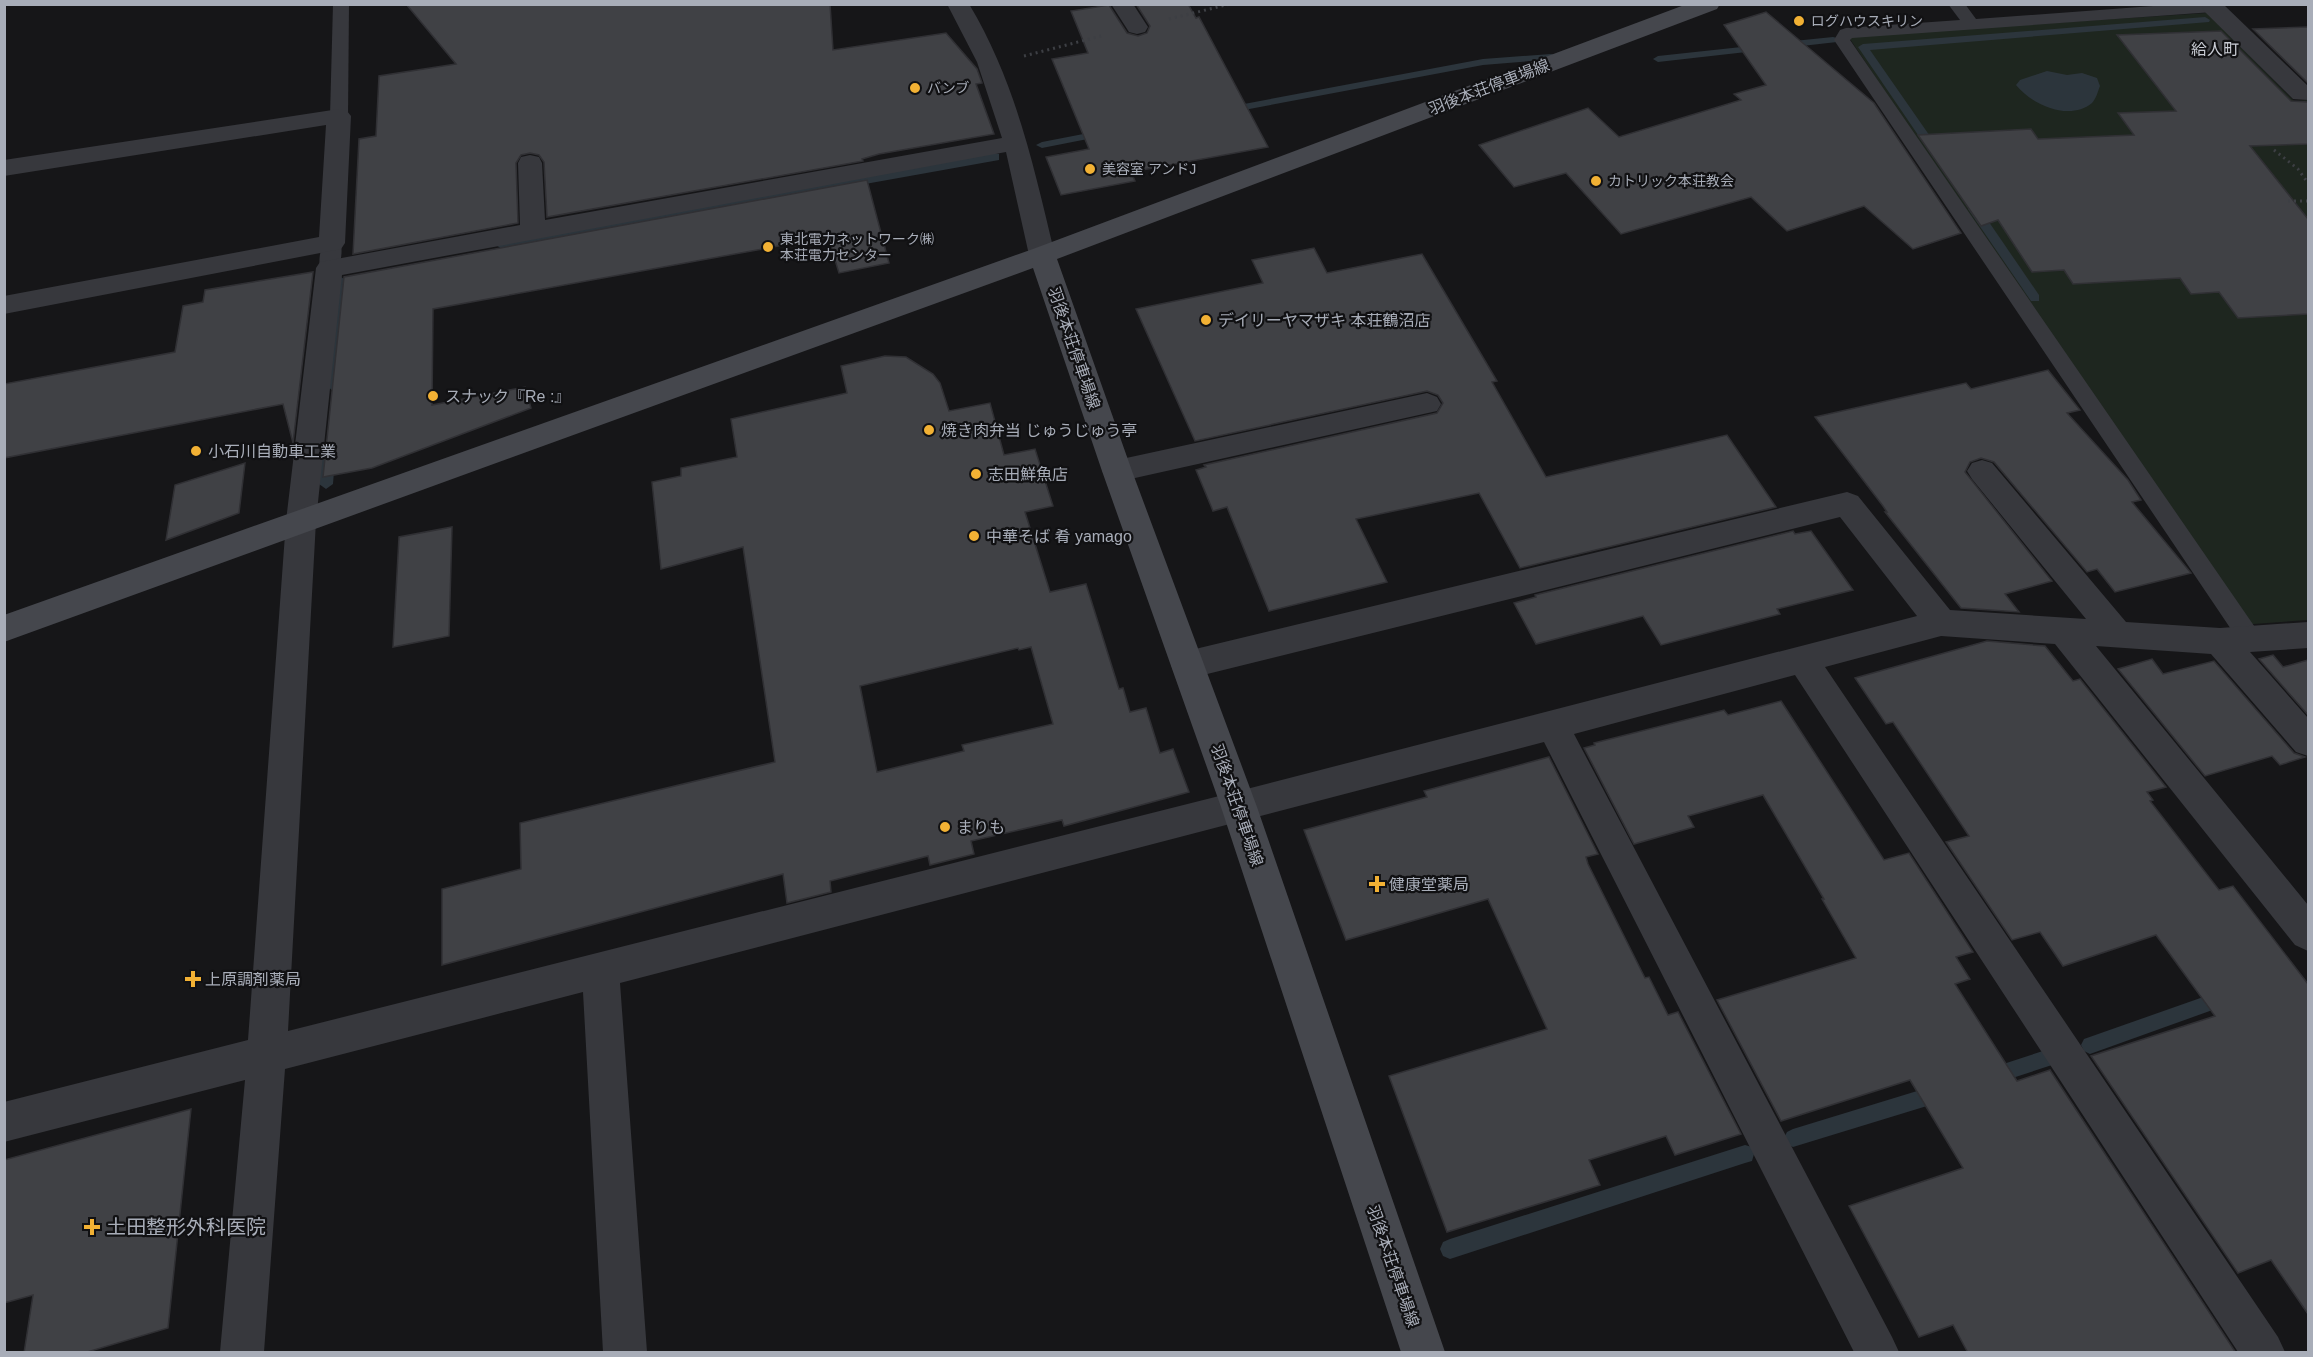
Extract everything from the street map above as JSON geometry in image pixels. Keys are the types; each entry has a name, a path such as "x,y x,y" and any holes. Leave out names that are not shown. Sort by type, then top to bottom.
{"main road":[{"name":"羽後本荘停車場線","path":"1423,1353 1239,807 1117,471 1042,255 1709,4"},
{"path":"4,629 1042,255"}],"street":[{"path":"958,4 973,27 991,64 1015,143 1042,255"},
{"path":"1122,4 1137,27"},
{"path":"2196,6 2301,94 2308,93"},
{"path":"4,168 339,116 330,256 301,521 267,1053 242,1353"},
{"path":"4,305 330,256 533,231 1015,143"},
{"path":"530,163 533,231"},
{"path":"1117,471 1427,404"},
{"path":"1982,471 2117,634"},
{"path":"1187,665 1847,504 1941,623"},
{"path":"4,1122 267,1053 1239,807 1941,623 2236,640 2308,635"},
{"path":"2064,631 2308,933"},
{"path":"2236,640 2308,741"},
{"path":"1802,659 2263,1353"},
{"path":"1553,726 1877,1353"},
{"path":"600,969 625,1353"}],"lane":[{"path":"339,116 341,4"},
{"path":"1956,4 1972,24"},
{"path":"2196,6 1846,33 1842,40 2236,640"}],"path":[{"path":"2274,150 2298,169 2308,183"},
{"path":"2288,201 2308,201"}],"shaded area":[{"path":"2207,13 2294,101 2308,100 2308,620 2240,625 1848,36"},
{"path":"2047,71 2067,75 2082,73 2097,78 2100,86 2095,99 2083,108 2062,111 2041,104 2016,85 2020,80"}],"building":[{"path":"406,4 830,4 833,50 946,33 977,69 982,83 976,84 994,134 879,154 862,159 863,161 547,217 544,162 539,155 530,153 521,155 516,163 518,223 353,254 359,139 376,136 379,76 456,64"},
{"path":"1136,4 1188,4 1196,18 1199,17 1268,147 1131,172 1135,181 1061,195 1046,157 1089,149 1052,59 1088,53 1071,11 1109,5 1127,33 1138,36 1147,33 1150,26"},
{"path":"1766,12 1874,103 1961,233 1913,249 1864,206 1787,231 1751,197 1621,234 1566,173 1514,187 1479,145 1588,108 1619,137 1741,100 1734,94 1766,85 1724,25"},
{"path":"2308,27 2308,83 2253,29"},
{"path":"2221,31 2291,101 2308,102 2308,144 2250,146 2308,219 2308,314 2238,318 2219,292 2191,294 2180,278 2073,284 2064,270 2032,272 1998,220 1981,226 1918,135 2031,129 2038,139 2134,135 2118,113 2176,111 2117,35"},
{"path":"867,180 889,263 839,273 828,237 433,309 432,405 525,387 531,408 372,468 323,477 344,277"},
{"path":"1314,248 1327,273 1422,254 1497,381 1492,382 1546,477 1727,435 1776,507 1520,568 1479,493 1356,519 1387,582 1269,611 1227,507 1213,511 1196,470 1206,467 1204,465 1437,413 1443,403 1438,395 1427,391 1195,441 1136,309 1263,283 1252,260"},
{"path":"313,272 293,443 283,404 4,458 4,384 175,352 183,306 203,302 205,290"},
{"path":"885,356 906,357 933,374 940,383 949,411 990,403 1004,455 1035,449 1053,506 1025,512 1050,592 1086,584 1119,689 1123,688 1130,712 1146,708 1160,753 1173,749 1189,792 1064,826 1062,820 971,841 974,854 930,865 928,856 830,881 831,892 787,903 783,874 442,965 442,889 521,869 520,823 775,762 743,547 661,569 652,482 681,476 681,468 737,457 731,419 847,393 841,366","holes":["1031,647 1053,724 962,745 964,751 877,772 860,686 1018,648 1019,650"]},
{"path":"2048,370 2080,410 2067,413 2128,480 2141,500 2132,502 2191,573 2115,592 2097,569 2087,572 1994,462 1981,458 1970,462 1965,472 2052,581 2005,594 2019,612 1961,608 1885,512 1887,512 1815,417 1966,383 1971,389"},
{"path":"245,463 239,513 166,540 175,485"},
{"path":"452,527 449,636 393,647 399,537"},
{"path":"1793,531 1795,534 1811,531 1853,590 1777,609 1780,614 1661,645 1643,616 1536,644 1514,603 1536,597 1535,595"},
{"path":"1987,641 2045,646 2073,681 2080,679 2166,787 2147,792 2153,800 2150,801 2219,890 2233,886 2308,984 2308,1314 2271,1260 2238,1273 2091,1056 2215,1016 2156,935 2063,966 2040,932 2012,940 1946,842 1969,836 1893,722 1886,724 1855,678"},
{"path":"2273,655 2283,667 2308,660 2308,715 2259,659"},
{"path":"2152,659 2163,674 2214,661 2294,753 2305,757 2280,765 2272,756 2205,776 2118,669"},
{"path":"1781,701 1884,860 1909,853 1973,952 1956,957 1970,979 1955,984 2017,1081 2050,1070 2236,1353 1968,1353 1953,1325 1919,1337 1849,1206 1963,1168 1910,1080 1781,1121 1717,1000 1856,958 1822,899 1824,899 1763,795 1688,816 1694,827 1634,844 1584,748 1595,745 1594,743 1724,710 1728,715"},
{"path":"1549,757 1598,854 1586,857 1588,864 1645,978 1649,977 1668,1015 1678,1012 1741,1134 1675,1155 1666,1136 1589,1160 1600,1185 1447,1232 1389,1076 1547,1029 1488,899 1346,940 1304,830 1427,797 1424,791"},
{"path":"191,1109 168,1328 84,1353 24,1353 33,1295 4,1303 4,1160"}],"waterway":[{"path":"1935,152 1863,47 2205,20"},
{"path":"1784,45 1833,40"},
{"path":"1658,59 1760,48"},
{"path":"1228,110 1483,62 1551,57"},
{"path":"1042,145 1104,133"},
{"path":"502,245 995,157"},
{"path":"1974,209 2035,298"},
{"path":"333,386 341,281"},
{"path":"326,484 328,458"},
{"path":"2090,1045 2226,997"},
{"path":"1991,1076 2046,1059"},
{"path":"1793,1138 1940,1093"},
{"path":"1450,1249 1745,1154"}],"place":[{"name":"ログハウスキリン","path":"1799,21"},
{"name":"バンブ","path":"915,88"},
{"name":"美容室 アンドJ","path":"1090,169"},
{"name":"カトリック本荘教会","path":"1596,181"},
{"name":"東北電力ネットワーク㈱ 本荘電力センター","path":"768,247"},
{"name":"デイリーヤマザキ 本荘鶴沼店","path":"1206,320"},
{"name":"スナック『Re :』","path":"433,396"},
{"name":"焼き肉弁当 じゅうじゅう亭","path":"929,430"},
{"name":"小石川自動車工業","path":"196,451"},
{"name":"志田鮮魚店","path":"976,474"},
{"name":"中華そば 肴 yamago","path":"974,536"},
{"name":"まりも","path":"945,827"},
{"name":"健康堂薬局","path":"1377,884"},
{"name":"上原調剤薬局","path":"193,979"},
{"name":"土田整形外科医院","path":"92,1227"}],"district":[{"name":"給人町","path":"2215,49"}]}
